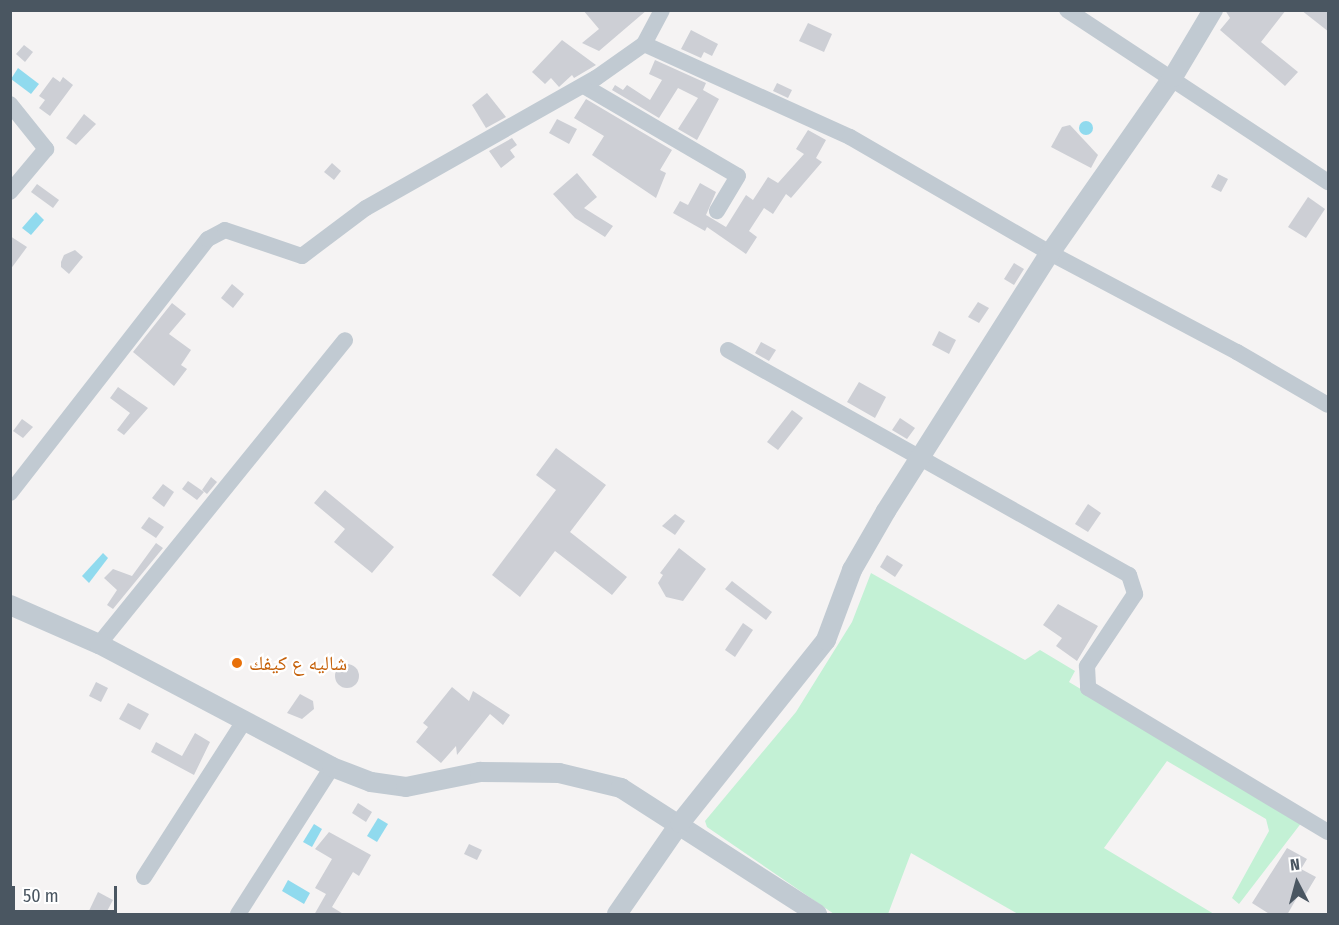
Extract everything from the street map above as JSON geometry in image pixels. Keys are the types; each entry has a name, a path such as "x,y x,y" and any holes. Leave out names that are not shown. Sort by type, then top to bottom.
{"street":[{"path":"10,493 208,239 225,230 302,256 366,208 584,86 644,44 662,10"},
{"path":"1067,10 1173,77 1329,182"},
{"path":"617,915 680,823 826,640 852,570 918,458 1050,253 1173,77 1213,10"},
{"path":"644,44 850,137 1050,253 1237,352 1329,405"},
{"path":"584,86 738,176 717,211"},
{"path":"10,104 46,149 10,192"},
{"path":"99,644 345,340"},
{"path":"728,350 1129,575 1135,594 1087,666 1088,688 1329,832"},
{"path":"10,605 99,644 332,767 371,782 406,787 480,772 559,773 621,788 680,823 817,915"},
{"path":"144,877 244,721"},
{"path":"238,915 332,767"}],"green space":[{"path":"871,573 1025,660 1040,650 1075,671 1069,682 1302,822 1239,904 1232,898 1269,831 1266,819 1167,761 1104,848 1214,914 1018,914 911,853 888,914 834,914 707,827 705,821 796,712 852,622"}],"water":[{"path":"18,68 39,84 31,94 11,79"},
{"path":"1086,121 1091,123 1093,128 1091,133 1086,135 1081,133 1079,128 1081,123"},
{"path":"36,212 44,220 31,235 22,228"},
{"path":"103,553 108,558 89,583 82,576"},
{"path":"378,818 388,824 377,842 367,836"},
{"path":"314,824 322,829 312,847 303,842"},
{"path":"288,880 310,893 304,904 282,891"}],"building":[{"path":"583,10 647,10 599,51 582,43 599,29"},
{"path":"1225,10 1286,10 1261,42 1298,72 1285,86 1220,30 1230,18"},
{"path":"1301,10 1329,10 1329,32"},
{"path":"808,23 832,34 824,52 799,41"},
{"path":"691,30 718,44 712,56 704,52 701,58 681,49"},
{"path":"562,40 596,65 574,78 572,75 559,87 551,78 545,84 532,72"},
{"path":"24,45 33,52 25,62 16,54"},
{"path":"655,60 706,83 703,90 719,99 697,140 678,129 698,98 678,88 659,118 612,90 615,85 623,90 627,85 650,100 662,80 649,74"},
{"path":"53,77 60,82 63,77 73,85 50,116 39,108 45,100 39,96"},
{"path":"777,83 792,90 788,98 773,91"},
{"path":"487,93 506,117 486,128 472,105"},
{"path":"586,99 672,150 660,170 666,173 656,198 592,155 604,136 574,118"},
{"path":"84,114 96,124 76,145 66,138"},
{"path":"557,119 577,129 569,144 549,133"},
{"path":"1070,125 1098,155 1091,168 1051,147 1062,127"},
{"path":"808,130 826,140 816,158 822,162 791,198 786,194 773,214 764,208 749,231 757,237 746,254 707,227 705,231 673,213 680,201 688,205 700,183 716,192 706,215 726,227 746,195 753,200 768,177 778,183 804,154 796,149"},
{"path":"512,138 517,145 510,150 515,157 501,168 489,151"},
{"path":"332,163 341,171 334,180 324,172"},
{"path":"577,173 597,197 584,208 613,226 605,237 575,218 553,194"},
{"path":"1218,174 1228,179 1221,192 1211,187"},
{"path":"37,184 59,200 53,208 31,192"},
{"path":"1308,197 1325,209 1306,238 1288,227"},
{"path":"10,236 27,247 10,270"},
{"path":"75,250 83,257 69,274 61,267 61,262 64,255"},
{"path":"1014,263 1024,269 1014,285 1004,279"},
{"path":"232,284 244,294 233,308 221,298"},
{"path":"978,302 989,308 979,323 968,317"},
{"path":"172,303 186,314 169,334 191,350 181,365 187,369 174,386 133,352"},
{"path":"939,331 956,340 949,354 932,345"},
{"path":"761,342 776,350 769,361 755,353"},
{"path":"859,382 886,397 875,418 847,402"},
{"path":"118,387 148,408 124,435 117,430 130,413 110,398"},
{"path":"792,410 803,418 778,450 767,442"},
{"path":"900,418 915,428 907,439 892,430"},
{"path":"22,419 33,427 23,438 13,431"},
{"path":"556,448 606,485 570,532 627,577 612,595 555,551 520,597 492,575 556,490 536,475"},
{"path":"211,477 217,482 207,494 202,490"},
{"path":"188,481 204,492 197,500 182,489"},
{"path":"163,484 174,492 164,507 152,498"},
{"path":"325,490 394,547 372,573 334,542 345,529 314,503"},
{"path":"1088,504 1101,513 1088,532 1075,524"},
{"path":"675,514 685,521 675,535 662,526"},
{"path":"149,517 164,527 156,538 141,528"},
{"path":"156,543 163,548 113,609 107,605 117,590 104,578 113,569 132,576"},
{"path":"679,548 706,569 683,601 666,597 658,583 663,575 660,573"},
{"path":"887,555 903,565 895,577 880,567"},
{"path":"732,581 772,612 766,620 725,589"},
{"path":"1058,604 1098,626 1077,661 1056,646 1062,638 1043,625"},
{"path":"743,623 753,630 735,657 725,650"},
{"path":"347,664 352,665 358,671 358,681 352,687 347,688 342,687 336,681 335,676 336,671 342,665"},
{"path":"96,682 108,688 101,702 89,696"},
{"path":"452,687 469,701 473,691 510,715 503,725 490,714 457,755 456,746 441,763 416,742 428,727 423,723"},
{"path":"300,694 313,701 314,709 302,719 287,713"},
{"path":"128,703 149,714 140,730 119,719"},
{"path":"195,733 210,742 194,775 151,752 156,742 182,756"},
{"path":"358,803 372,812 366,822 352,813"},
{"path":"329,832 371,855 359,876 353,872 332,907 345,915 314,915 326,894 315,888 332,859 315,849"},
{"path":"469,844 482,850 477,860 464,854"},
{"path":"1287,848 1307,859 1301,869 1316,877 1304,897 1299,894 1287,915 1271,915 1252,903"},
{"path":"98,892 113,900 105,915 87,915"}],"place":[{"name":"شاليه ع كيفك","path":"237,663"}]}
